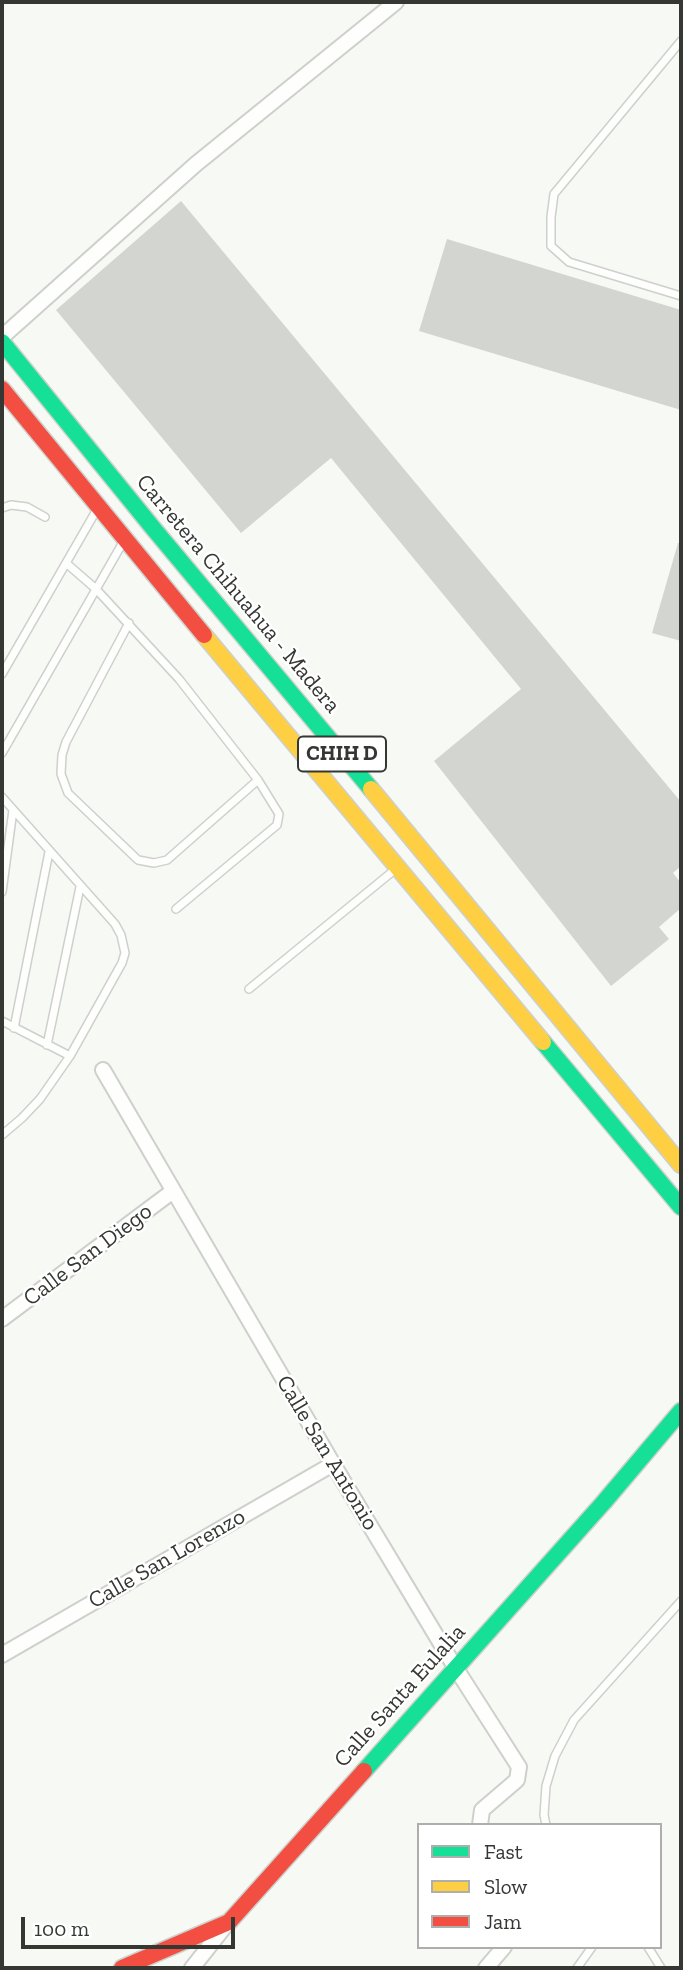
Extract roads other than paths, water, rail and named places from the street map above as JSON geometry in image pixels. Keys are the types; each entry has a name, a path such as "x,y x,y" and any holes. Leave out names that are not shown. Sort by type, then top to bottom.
{"main road":[{"name":"Carretera Chihuahua - Madera","path":"2,342 139,518 285,684 416,852 678,1158"},
{"name":"CHIH D","path":"2,389 128,534 298,749 401,865 681,1207"},
{"path":"261,702 278,700 285,684"},
{"path":"298,749 300,730 309,723 316,722"},
{"name":"Calle Santa Eulalia","path":"122,1968 229,1922 604,1502 681,1411"}],"street":[{"path":"2,337 196,164 396,2"},
{"name":"Calle San Antonio","path":"103,1070 333,1464 520,1772 517,1780 482,1810 480,1823"},
{"name":"Calle San Diego","path":"2,1319 173,1191"},
{"name":"Calle San Lorenzo","path":"2,1655 333,1464"},
{"path":"192,1968 229,1922"},
{"path":"486,1968 502,1949"}],"lane":[{"path":"681,41 554,194 551,246 569,262 681,296"},
{"path":"2,674 101,502"},
{"path":"2,508 11,505 27,507 45,517"},
{"path":"2,753 128,534"},
{"path":"66,563 96,589 179,679 277,808 280,819 277,825 176,909"},
{"path":"128,623 66,743 61,774 68,793 138,860 154,863 167,860 258,780"},
{"path":"2,797 115,924 125,953 70,1056 40,1099 2,1135"},
{"path":"2,892 13,810"},
{"path":"14,1028 49,852"},
{"path":"250,989 401,865"},
{"path":"47,1045 80,887"},
{"path":"2,1021 70,1056"},
{"path":"546,1823 547,1786 555,1756 574,1720 681,1601"},
{"path":"577,1968 591,1949"},
{"path":"649,1949 660,1968"}]}
